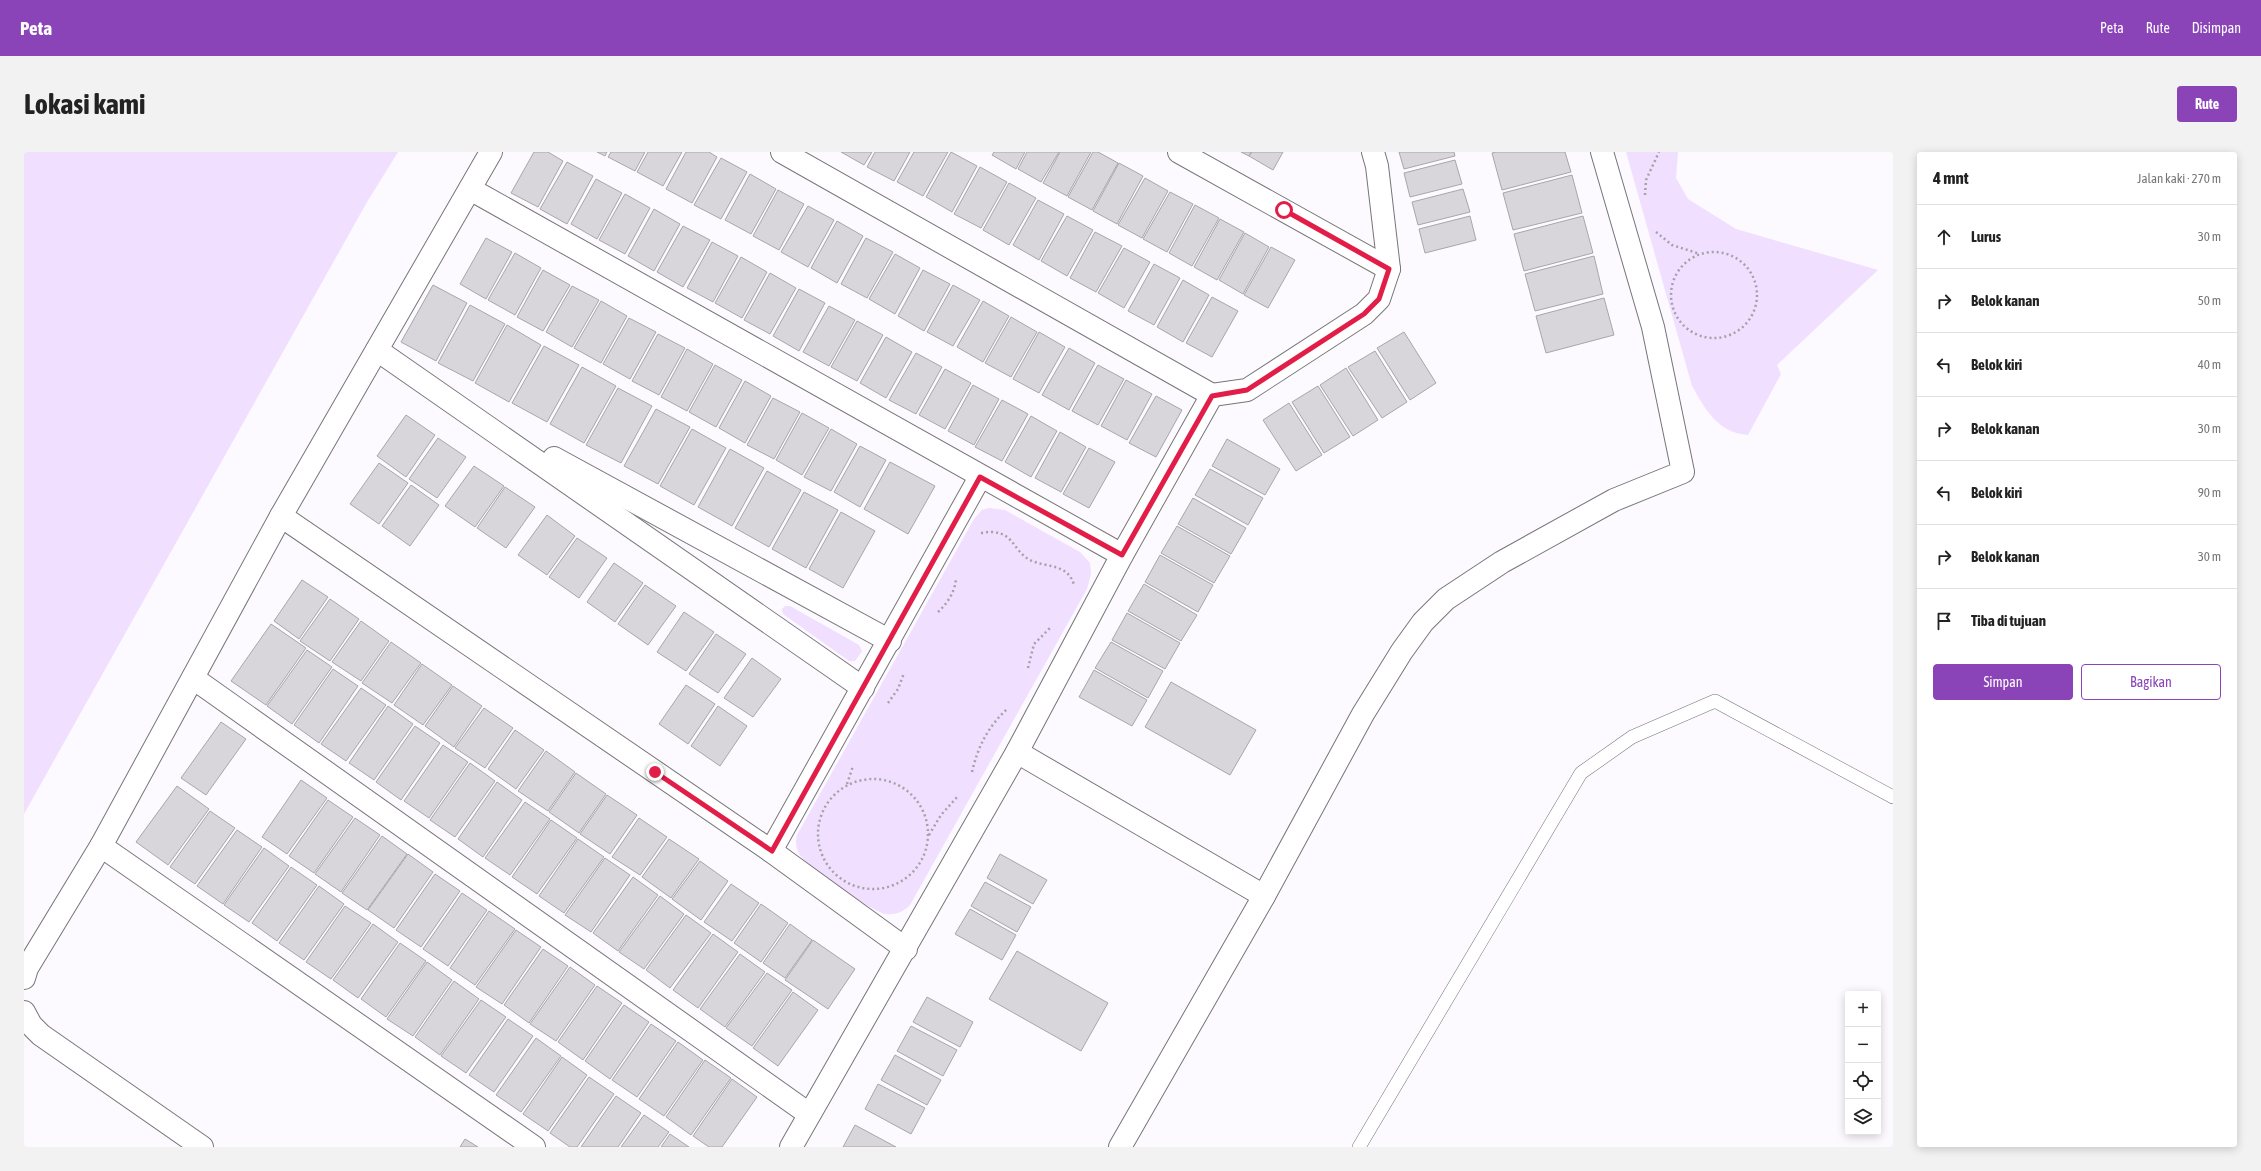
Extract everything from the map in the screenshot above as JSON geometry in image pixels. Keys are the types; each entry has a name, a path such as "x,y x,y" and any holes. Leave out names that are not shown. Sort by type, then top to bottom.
{"street":[{"path":"24,978 27,968 101,846 281,516 491,152"},
{"path":"782,152 1212,396 1247,390 1364,314 1379,299 1389,269 1377,166 1373,152"},
{"path":"1179,152 1389,269"},
{"path":"1120,1147 1264,896 1363,714 1402,651 1423,622 1446,599 1502,562 1614,500 1683,472 1653,327 1602,152"},
{"path":"470,188 980,477 1122,555"},
{"path":"377,350 863,688"},
{"path":"791,1147 1017,752 1122,555 1212,396"},
{"path":"455,404 890,641"},
{"path":"772,851 980,477"},
{"path":"281,516 772,851 906,948"},
{"path":"193,678 809,1114"},
{"path":"1017,752 1264,896"},
{"path":"101,846 534,1147"},
{"path":"24,1012 31,1025 41,1035 202,1147"}],"lane":[{"path":"1359,1147 1581,773 1632,737 1715,701 1893,797"}],"path":[{"path":"1645,200 1645,184 1659,152"},
{"path":"1652,225 1656,232 1672,246 1700,254 1723,252 1736,258 1750,271 1756,283 1757,304 1752,317 1738,331 1725,337 1705,338 1692,333 1681,324 1672,306 1670,292 1676,273 1684,263 1700,254"},
{"path":"976,535 990,532 1005,536 1012,540 1030,560 1053,565 1065,571 1074,588"},
{"path":"936,613 948,601 955,586 957,574"},
{"path":"1026,674 1034,644 1053,626"},
{"path":"883,708 895,694 905,672"},
{"path":"971,775 976,755 985,736 995,720 1009,707"},
{"path":"847,784 853,764"},
{"path":"878,778 894,782 908,790 919,802 926,816 929,835 927,847 921,862 911,874 898,883 884,888 867,889 852,885 838,877 828,866 820,852 818,828 824,806 834,793 847,784 863,779 878,778"},
{"path":"929,835 941,815 962,790"}],"shaded area":[{"path":"24,152 398,152 367,202 24,814"},
{"path":"1626,152 1678,152 1676,178 1688,199 1736,229 1878,270 1777,365 1781,374 1748,435 1728,430 1721,425 1702,403 1692,386"},
{"path":"989,508 1005,510 1080,552 1090,563 1091,574 1087,589 910,905 905,910 893,914 886,914 855,898 805,861 797,848 797,835 974,519 982,510"},
{"path":"785,606 790,606 859,645 862,651 855,661 849,661 783,614 782,609"}],"building":[{"path":"534,152 548,152 563,161 538,207 511,193"},
{"path":"597,152 607,152 605,156"},
{"path":"611,152 645,152 635,171 608,157"},
{"path":"648,152 682,152 663,186 637,172"},
{"path":"686,152 709,152 717,157 692,203 666,189"},
{"path":"841,152 872,152 864,165"},
{"path":"875,152 910,152 894,181 867,167"},
{"path":"914,152 948,152 923,196 897,182"},
{"path":"951,152 977,166 952,212 926,197"},
{"path":"994,152 1025,152 1016,169 992,155"},
{"path":"1027,152 1059,152 1041,182 1018,169"},
{"path":"1060,152 1091,152 1067,196 1043,183"},
{"path":"1093,152 1098,152 1118,163 1092,210 1068,197"},
{"path":"1241,152 1251,152 1249,156"},
{"path":"1252,152 1283,152 1273,170 1249,156"},
{"path":"1399,152 1454,152 1455,156 1404,169"},
{"path":"1565,152 1571,172 1502,190 1492,153"},
{"path":"721,158 747,172 721,219 694,205"},
{"path":"1455,160 1462,184 1410,197 1404,173"},
{"path":"567,162 593,176 567,224 540,209"},
{"path":"1119,163 1143,176 1117,224 1093,211"},
{"path":"980,167 1007,182 981,228 954,214"},
{"path":"750,174 776,189 751,234 725,220"},
{"path":"1572,175 1582,213 1513,230 1503,193"},
{"path":"1145,178 1168,191 1142,238 1118,225"},
{"path":"596,179 622,193 597,239 571,224"},
{"path":"1009,183 1036,198 1009,245 983,230"},
{"path":"1463,189 1470,212 1418,225 1412,202"},
{"path":"778,190 804,204 779,250 753,236"},
{"path":"1170,192 1193,204 1167,252 1143,239"},
{"path":"625,194 650,208 625,254 599,240"},
{"path":"1038,200 1064,214 1039,260 1013,245"},
{"path":"1195,205 1219,218 1192,266 1169,253"},
{"path":"808,206 834,220 808,267 781,252"},
{"path":"654,209 680,224 654,271 628,256"},
{"path":"1067,216 1093,230 1067,276 1041,261"},
{"path":"1470,216 1476,240 1425,253 1419,229"},
{"path":"1583,216 1593,253 1524,271 1514,234"},
{"path":"1220,219 1244,232 1217,280 1194,267"},
{"path":"837,221 863,236 837,283 811,268"},
{"path":"683,226 710,240 683,287 657,272"},
{"path":"1095,232 1122,246 1096,292 1070,278"},
{"path":"1245,233 1269,247 1243,294 1219,280"},
{"path":"486,238 512,252 486,299 460,284"},
{"path":"866,238 893,252 867,298 841,284"},
{"path":"712,242 738,256 713,302 687,288"},
{"path":"1271,247 1295,260 1268,308 1244,295"},
{"path":"1124,248 1150,262 1124,308 1098,293"},
{"path":"515,253 541,268 515,315 488,300"},
{"path":"895,254 920,268 895,314 869,299"},
{"path":"1594,256 1603,294 1535,311 1525,274"},
{"path":"741,257 767,272 742,318 715,303"},
{"path":"1154,264 1180,278 1154,325 1128,311"},
{"path":"543,270 570,285 543,331 517,317"},
{"path":"923,270 950,284 924,331 898,316"},
{"path":"770,273 796,288 770,334 744,320"},
{"path":"1183,280 1209,295 1183,342 1157,327"},
{"path":"433,285 467,303 436,361 401,342"},
{"path":"953,285 980,300 953,346 927,332"},
{"path":"572,286 599,300 572,347 546,332"},
{"path":"799,289 825,303 799,351 773,336"},
{"path":"1212,297 1238,311 1212,357 1186,343"},
{"path":"1604,298 1614,335 1546,353 1536,316"},
{"path":"601,301 627,316 601,363 574,348"},
{"path":"983,301 1009,316 983,362 957,347"},
{"path":"470,305 505,324 473,381 438,363"},
{"path":"829,306 855,320 829,366 803,352"},
{"path":"1011,317 1037,332 1011,377 985,363"},
{"path":"629,318 656,332 630,379 603,364"},
{"path":"857,321 883,335 857,381 831,367"},
{"path":"507,325 541,345 509,402 475,383"},
{"path":"1039,332 1065,347 1039,393 1013,379"},
{"path":"1404,332 1436,383 1410,400 1377,348"},
{"path":"658,334 685,348 659,395 632,381"},
{"path":"886,337 912,352 886,398 860,383"},
{"path":"544,346 579,365 547,422 512,403"},
{"path":"1069,348 1095,363 1069,410 1042,395"},
{"path":"687,349 713,364 687,411 661,397"},
{"path":"1375,351 1407,402 1382,418 1348,367"},
{"path":"916,353 942,367 916,414 889,400"},
{"path":"715,365 742,380 716,427 689,412"},
{"path":"1098,365 1124,379 1098,425 1072,411"},
{"path":"582,367 616,386 584,443 550,424"},
{"path":"1346,368 1378,420 1353,436 1320,385"},
{"path":"945,369 971,383 945,429 919,415"},
{"path":"1126,380 1152,394 1127,440 1101,426"},
{"path":"745,381 771,396 745,443 719,428"},
{"path":"973,385 999,399 974,445 948,431"},
{"path":"1318,386 1350,437 1324,453 1292,402"},
{"path":"618,388 652,406 621,463 586,445"},
{"path":"1156,396 1182,410 1156,457 1129,443"},
{"path":"773,398 800,412 774,459 747,445"},
{"path":"1002,400 1028,414 1002,461 975,447"},
{"path":"1289,403 1322,455 1296,471 1263,420"},
{"path":"656,409 690,427 658,484 624,466"},
{"path":"802,413 829,428 802,475 776,460"},
{"path":"406,415 435,435 406,477 377,456"},
{"path":"1031,416 1057,431 1031,477 1005,462"},
{"path":"692,429 726,448 694,505 660,486"},
{"path":"831,429 857,444 831,491 804,477"},
{"path":"1060,432 1086,447 1061,492 1035,478"},
{"path":"438,438 466,457 437,498 409,479"},
{"path":"1227,439 1280,469 1265,495 1212,466"},
{"path":"860,446 886,460 860,507 834,492"},
{"path":"1089,448 1115,462 1089,508 1063,494"},
{"path":"730,449 764,468 732,526 698,507"},
{"path":"890,462 935,486 908,534 864,509"},
{"path":"379,463 408,483 379,524 350,504"},
{"path":"474,466 504,486 475,527 445,506"},
{"path":"1210,469 1263,498 1248,525 1195,495"},
{"path":"767,471 801,490 769,547 735,528"},
{"path":"411,485 439,505 410,546 382,526"},
{"path":"505,487 535,507 506,548 477,528"},
{"path":"804,492 838,510 806,568 772,549"},
{"path":"1193,498 1246,528 1231,554 1178,524"},
{"path":"841,512 875,531 843,588 809,569"},
{"path":"547,515 575,536 547,575 518,555"},
{"path":"1177,526 1230,556 1214,583 1161,553"},
{"path":"577,538 607,558 579,598 549,577"},
{"path":"1160,555 1213,585 1198,612 1145,582"},
{"path":"614,563 643,583 615,622 587,602"},
{"path":"302,580 328,597 299,639 274,621"},
{"path":"1144,584 1197,615 1181,641 1128,611"},
{"path":"645,585 676,606 648,645 618,624"},
{"path":"330,599 359,619 330,661 300,641"},
{"path":"684,612 714,632 686,671 657,652"},
{"path":"1127,613 1180,643 1165,669 1112,640"},
{"path":"361,621 389,641 361,681 332,662"},
{"path":"271,624 306,648 266,705 231,681"},
{"path":"716,634 746,654 718,693 689,674"},
{"path":"391,642 421,663 392,703 362,683"},
{"path":"1111,642 1163,671 1148,698 1095,668"},
{"path":"307,650 332,667 292,724 267,706"},
{"path":"752,658 781,679 753,717 724,698"},
{"path":"422,664 452,685 423,725 394,705"},
{"path":"333,669 358,686 319,743 294,725"},
{"path":"1094,670 1147,700 1132,726 1079,697"},
{"path":"1171,682 1256,730 1230,775 1145,727"},
{"path":"686,685 715,704 688,744 659,724"},
{"path":"453,686 482,706 454,747 425,726"},
{"path":"361,688 386,705 346,761 321,744"},
{"path":"388,706 413,724 374,780 349,763"},
{"path":"718,706 747,726 720,766 691,746"},
{"path":"484,708 513,728 485,768 455,748"},
{"path":"221,722 246,739 206,795 181,778"},
{"path":"415,726 440,743 401,800 376,782"},
{"path":"515,730 544,750 516,789 488,769"},
{"path":"443,745 468,762 429,818 404,801"},
{"path":"546,751 575,772 548,811 518,791"},
{"path":"470,763 495,781 455,837 430,820"},
{"path":"576,773 606,794 579,833 549,812"},
{"path":"301,780 327,798 287,854 262,837"},
{"path":"497,782 522,800 483,857 458,839"},
{"path":"177,786 209,809 168,865 136,842"},
{"path":"607,795 637,815 610,854 580,834"},
{"path":"328,800 353,817 314,873 289,856"},
{"path":"525,802 550,819 510,875 485,858"},
{"path":"210,811 235,828 195,884 170,867"},
{"path":"355,818 380,835 341,892 315,874"},
{"path":"639,818 667,837 640,875 612,857"},
{"path":"551,820 577,838 537,894 512,877"},
{"path":"237,830 262,847 223,904 197,886"},
{"path":"382,836 407,854 367,910 342,893"},
{"path":"578,839 604,857 564,913 539,896"},
{"path":"669,839 699,859 671,898 642,877"},
{"path":"264,848 289,866 249,922 224,905"},
{"path":"408,854 433,872 394,928 368,910"},
{"path":"1000,854 1047,880 1033,904 987,878"},
{"path":"605,858 630,875 591,932 565,915"},
{"path":"700,861 728,881 701,920 672,899"},
{"path":"291,867 317,885 277,941 252,923"},
{"path":"435,874 460,891 421,947 396,930"},
{"path":"633,877 658,895 618,951 593,933"},
{"path":"985,882 1031,907 1017,932 971,906"},
{"path":"731,884 759,903 732,941 704,922"},
{"path":"319,886 344,904 304,960 279,943"},
{"path":"462,893 487,910 448,966 423,949"},
{"path":"660,896 684,914 644,969 619,952"},
{"path":"761,904 788,923 761,962 734,943"},
{"path":"345,906 371,923 331,979 306,962"},
{"path":"970,909 1016,935 1002,960 955,934"},
{"path":"489,911 515,929 475,985 450,968"},
{"path":"686,915 711,933 670,988 646,970"},
{"path":"373,924 398,942 358,998 333,980"},
{"path":"790,924 812,940 785,978 763,963"},
{"path":"516,930 541,947 502,1004 476,987"},
{"path":"713,934 738,952 698,1008 673,990"},
{"path":"813,940 855,969 828,1009 785,980"},
{"path":"400,943 426,961 386,1017 361,999"},
{"path":"543,949 568,966 529,1023 504,1005"},
{"path":"1017,951 1108,1003 1081,1051 989,999"},
{"path":"740,954 765,972 725,1027 700,1009"},
{"path":"427,962 452,980 413,1036 387,1019"},
{"path":"570,967 595,985 556,1041 530,1024"},
{"path":"767,973 792,990 752,1046 726,1028"},
{"path":"454,981 479,999 440,1055 415,1037"},
{"path":"597,986 622,1003 583,1060 558,1042"},
{"path":"793,992 818,1010 778,1066 753,1048"},
{"path":"927,997 973,1022 960,1047 913,1022"},
{"path":"481,1000 506,1017 466,1073 441,1056"},
{"path":"624,1005 649,1022 610,1079 585,1061"},
{"path":"508,1019 533,1036 494,1092 469,1075"},
{"path":"651,1024 676,1041 637,1097 612,1080"},
{"path":"911,1026 957,1050 943,1076 897,1051"},
{"path":"536,1038 561,1056 521,1112 496,1095"},
{"path":"678,1042 703,1060 664,1116 639,1099"},
{"path":"895,1055 941,1080 927,1105 881,1080"},
{"path":"562,1057 587,1075 548,1131 523,1114"},
{"path":"705,1060 731,1078 691,1135 666,1117"},
{"path":"589,1077 614,1094 577,1147 570,1147 550,1133"},
{"path":"732,1079 757,1097 722,1147 709,1147 693,1136"},
{"path":"878,1084 925,1108 911,1134 865,1109"},
{"path":"616,1096 641,1113 618,1147 581,1147"},
{"path":"644,1115 669,1132 658,1147 621,1147"},
{"path":"855,1125 896,1147 843,1147"},
{"path":"670,1134 689,1147 661,1147"},
{"path":"465,1139 478,1147 460,1147"}],"route":[{"path":"655,772 772,851 980,477 1122,555 1212,396 1247,390 1364,314 1379,299 1389,269 1284,210"}]}
